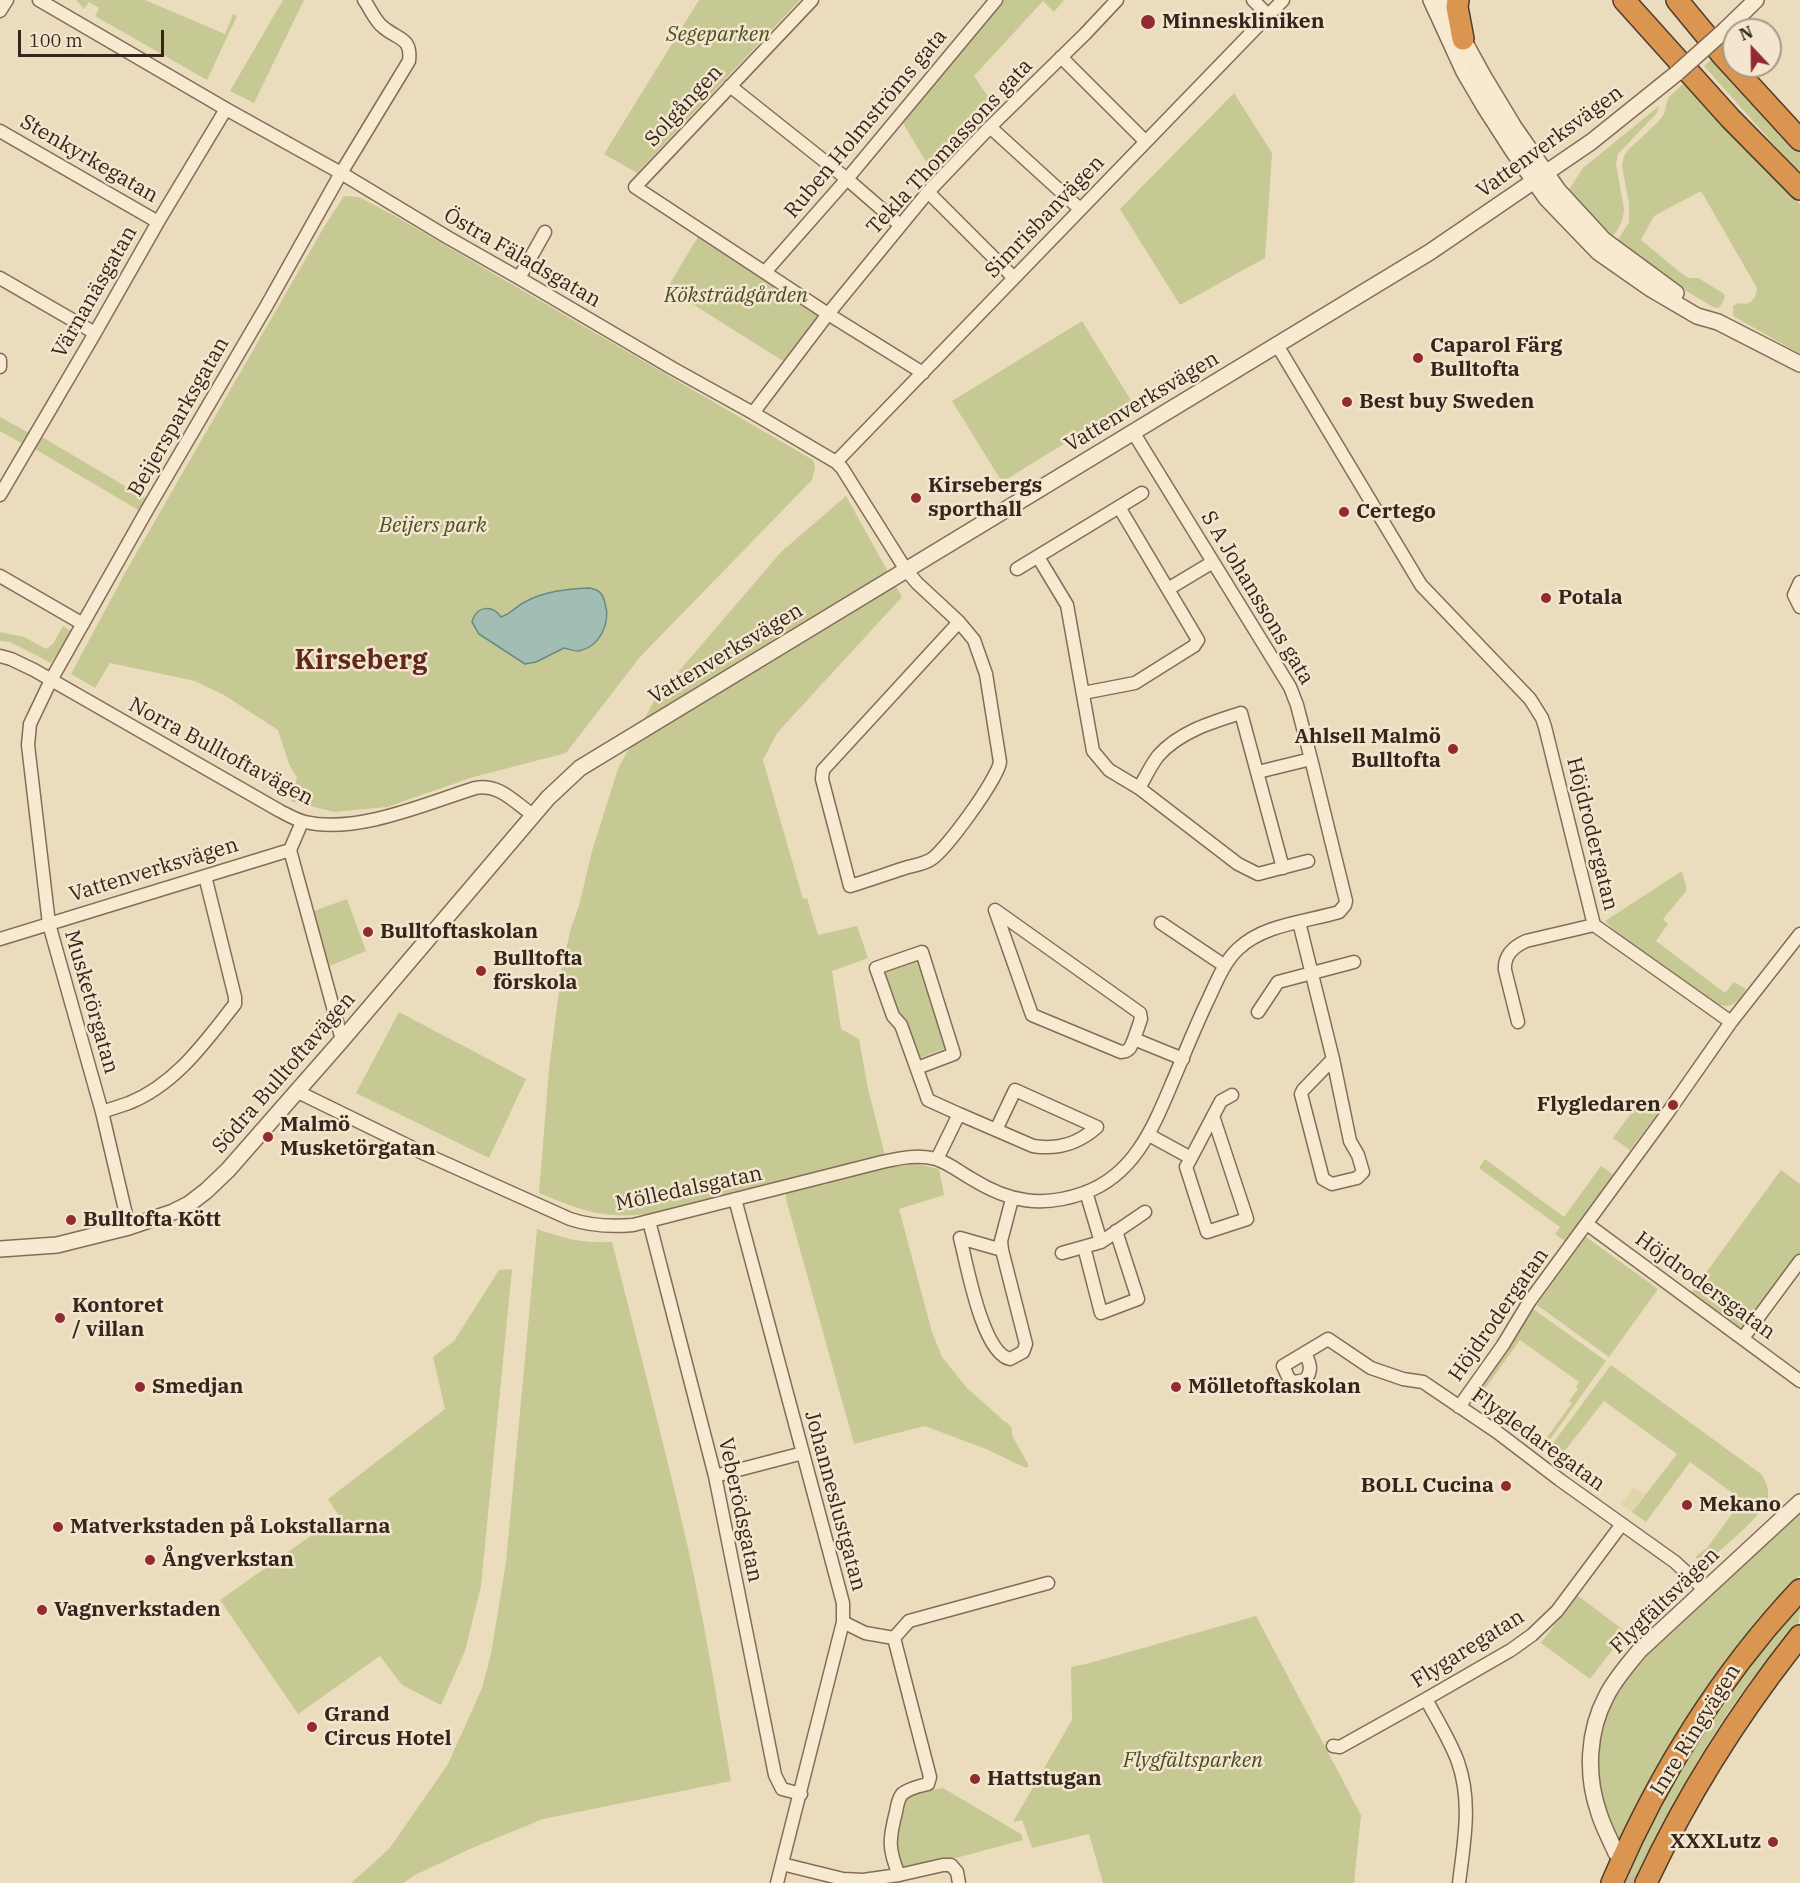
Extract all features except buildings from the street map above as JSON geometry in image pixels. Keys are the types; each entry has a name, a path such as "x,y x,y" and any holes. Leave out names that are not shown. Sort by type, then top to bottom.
{"highway":[{"path":"1458,0 1457,7 1463,39"},
{"path":"1624,0 1730,118 1800,187"},
{"path":"1640,0 1800,187"},
{"path":"1677,0 1724,57 1800,140"},
{"path":"1690,0 1722,45"},
{"path":"1746,78 1767,104"},
{"name":"Inre Ringvägen","path":"1612,1883 1646,1809 1688,1737 1734,1668 1778,1613 1800,1590"},
{"name":"Inre Ringvägen","path":"1646,1883 1683,1809 1724,1739 1800,1636"}],"street":[{"path":"0,11 7,0"},
{"name":"Östra Fäladsgatan","path":"39,0 836,462 850,479 906,570 959,622 974,640 985,668 1000,757 999,767 988,787 950,841 936,856 920,864 850,886 822,779 823,770 959,622"},
{"name":"Östra Fäladsgatan","path":"59,0 77,22"},
{"name":"Beijersparksgatan","path":"51,680 341,174 410,61 411,51 407,42 381,26 364,0"},
{"name":"Solgången","path":"765,272 635,187 812,0"},
{"name":"Ruben Holmströms gata","path":"765,272 847,179 996,0"},
{"name":"Tekla Thomassons gata","path":"753,412 828,314 928,192 1117,0"},
{"path":"1253,0 1268,15"},
{"name":"Simrisbanvägen","path":"836,462 1283,0"},
{"path":"1431,0 1450,44 1484,106 1534,182 1563,217 1598,252 1619,268 1697,316 1718,322"},
{"path":"1447,0 1463,39 1514,127 1558,190 1604,240 1718,322 1800,364"},
{"name":"Vattenverksvägen","path":"533,815 563,783 586,764 1430,252 1592,142 1677,73 1756,0"},
{"path":"1061,57 1145,141"},
{"path":"730,86 847,179 900,225"},
{"name":"Värnanäsgatan","path":"0,495 226,109"},
{"path":"990,127 1080,209"},
{"name":"Stenkyrkegatan","path":"0,131 158,222"},
{"path":"928,192 1014,278"},
{"path":"519,278 545,232"},
{"path":"765,272 923,373"},
{"path":"0,278 95,333"},
{"name":"Höjdrodergatan","path":"1277,345 1421,585 1530,699 1542,718 1563,793 1594,925 1731,1022 1529,1302 1503,1345 1459,1407"},
{"path":"0,360 0,367"},
{"name":"S A Johanssons gata","path":"1133,432 1290,687 1297,705 1346,901"},
{"path":"1017,569 1142,493"},
{"path":"1083,693 1135,683 1194,646 1198,640 1119,507"},
{"path":"1038,557 1067,605 1093,751 1109,770 1138,788 1238,864 1258,874 1308,861"},
{"path":"1168,589 1213,562"},
{"path":"0,576 83,624"},
{"path":"1800,582 1794,595 1800,607"},
{"name":"Norra Bulltoftavägen","path":"0,656 11,659 51,680 302,822 336,825 372,820 482,786 500,790 533,815"},
{"name":"Musketörgatan","path":"51,680 30,724 28,745 49,924 102,1112 129,1227"},
{"path":"1138,788 1158,756 1178,740 1205,724 1241,713 1283,868"},
{"path":"1258,772 1311,759"},
{"name":"Södra Bulltoftavägen","path":"0,1249 57,1245 129,1227 173,1212 189,1204 206,1191 228,1170 342,1040 533,815"},
{"path":"302,822 290,850 342,1040"},
{"name":"Vattenverksvägen","path":"0,939 290,850"},
{"path":"102,1112 131,1102 153,1090 173,1075 192,1058 235,1004 235,996 205,876"},
{"name":"Mölledalsgatan","path":"296,1091 425,1154 585,1224 633,1225 897,1158 916,1156 936,1159 994,1192 1012,1199 1050,1201 1086,1192 1110,1179 1140,1150 1149,1135 1206,1003 1225,966 1238,949 1251,939 1269,931 1339,912 1346,901"},
{"path":"995,909 1140,1013 1142,1019 1134,1039 1127,1052 1121,1052 1035,1018 995,909"},
{"path":"1299,922 1333,1059 1350,1141 1358,1155 1363,1172 1357,1178 1332,1184 1323,1179 1301,1094 1333,1059"},
{"path":"1161,923 1225,966"},
{"path":"1518,1022 1504,964 1508,954 1516,946 1526,941 1594,925"},
{"path":"1731,1022 1800,934"},
{"path":"917,1068 954,1054 922,952 876,968 893,1016 902,1025 928,1100 959,1114 996,1130 1033,1146 1050,1148 1068,1146 1098,1127 1015,1090 996,1130"},
{"path":"1258,1012 1278,982 1354,962"},
{"path":"1134,1039 1183,1059"},
{"path":"1213,1116 1247,1219 1207,1232 1186,1167 1191,1158 1213,1116 1221,1101 1232,1095"},
{"path":"936,1159 959,1114"},
{"path":"1149,1135 1191,1158"},
{"path":"1086,1192 1101,1242"},
{"name":"Johanneslustgatan","path":"735,1199 843,1603 843,1622 777,1883"},
{"path":"1002,1250 960,1238 983,1325 996,1350 1001,1356 1010,1359 1023,1352 1026,1344 1001,1241 1012,1199"},
{"path":"1062,1253 1101,1242 1145,1212"},
{"name":"Veberödsgatan","path":"649,1221 715,1476 775,1775 782,1789 801,1794"},
{"name":"Höjdrodersgatan","path":"1587,1224 1800,1381"},
{"path":"1084,1247 1101,1313 1138,1299 1116,1232"},
{"path":"1743,1338 1800,1261"},
{"name":"Flygledaregatan","path":"1305,1353 1328,1340 1371,1368 1403,1379 1423,1382 1497,1432 1675,1562 1705,1590"},
{"path":"715,1476 803,1453"},
{"name":"Flygfältsvägen","path":"1616,1853 1598,1811 1591,1782 1591,1746 1597,1718 1611,1688 1639,1652 1800,1502"},
{"name":"Flygaregatan","path":"1333,1746 1340,1747 1426,1699 1511,1650 1535,1632 1557,1611 1622,1524"},
{"path":"894,1638 909,1621 1048,1583"},
{"path":"843,1622 865,1633 894,1638"},
{"path":"894,1638 930,1777 928,1784 913,1788 903,1794 899,1800 890,1836 891,1854 899,1875"},
{"path":"1426,1699 1457,1760 1463,1781 1466,1825 1459,1883"},
{"path":"782,1864 843,1879 863,1880 951,1865 957,1872 960,1883"}],"shaded area":[{"path":"1634,1487 1644,1494 1632,1512 1621,1504"}],"green space":[{"path":"76,0 145,0 225,34 233,14 237,16 207,80 95,16 99,8 89,2 84,9"},
{"path":"283,0 304,0 254,103 230,91"},
{"name":"Segeparken","path":"699,0 800,0 637,173 604,154"},
{"path":"1004,0 1064,0 1054,12 1043,1 974,76 993,104 932,172 903,123"},
{"path":"1715,56 1722,64 1722,78 1735,78 1800,151 1800,174 1704,66"},
{"path":"1687,80 1800,204 1800,354 1733,316 1733,306 1752,301 1757,288 1701,191 1654,216 1641,240 1681,273 1689,278 1698,278 1723,293 1725,297 1720,307 1711,306 1675,284 1618,240 1629,222 1629,204 1622,166 1624,156 1657,123 1664,114 1668,98"},
{"path":"1234,93 1272,153 1265,258 1180,305 1120,209"},
{"path":"1659,106 1657,113 1618,154 1616,164 1624,209 1621,224 1613,236 1568,191 1583,168"},
{"name":"Beijers park","path":"344,196 359,197 395,216 813,460 815,467 812,480 640,657 566,753 470,778 387,807 334,812 291,801 297,778 289,764 278,730 224,695 195,681 110,663 95,688 71,674 125,573"},
{"name":"Köksträdgården","path":"698,237 819,314 783,361 667,288"},
{"path":"1082,321 1132,402 1002,482 952,401"},
{"path":"0,417 29,433 23,444 0,431"},
{"path":"42,437 147,499 140,511 35,449"},
{"path":"846,496 902,597 777,733 763,760 803,899 807,898 818,935 857,926 868,958 832,971 841,1029 859,1039 868,1089 888,1167 917,1164 939,1169 944,1195 899,1209 932,1332 942,1357 967,1388 1008,1423 1029,1466 1026,1468 986,1449 925,1426 854,1444 786,1199 785,1179 648,1214 632,1215 592,1212 539,1193 549,1069 562,967 592,851 618,769 655,699 781,552"},
{"path":"63,626 71,631 51,663 10,642 0,641 0,632 24,637 46,649 53,644"},
{"path":"1682,871 1687,890 1663,919 1668,924 1656,941 1725,993 1734,982 1746,989 1734,1004 1727,1006 1717,1004 1616,933 1605,921"},
{"path":"347,899 366,951 327,967 314,911"},
{"path":"920,956 949,1047 920,1058 906,1021 896,1007 883,969"},
{"path":"399,1012 526,1079 489,1158 356,1093"},
{"path":"1642,1098 1659,1111 1630,1150 1613,1138"},
{"path":"1485,1159 1564,1217 1601,1166 1614,1175 1565,1241 1555,1234 1560,1227 1479,1168"},
{"path":"1781,1170 1800,1184 1800,1256 1742,1335 1689,1296"},
{"path":"537,1229 573,1240 612,1242 686,1539 731,1781 543,1819 472,1848 403,1883 351,1883 389,1849 448,1764 482,1688 491,1654 506,1562"},
{"path":"1586,1237 1658,1289 1609,1357 1537,1305"},
{"path":"512,1269 481,1586 465,1651 441,1705 402,1685 380,1656 298,1714 220,1600 339,1516 328,1499 445,1409 433,1357 454,1341 499,1270"},
{"path":"1533,1309 1606,1361 1544,1448 1482,1404 1481,1395 1545,1440 1572,1403 1569,1401 1578,1389 1576,1387 1579,1382 1520,1340 1481,1394 1475,1390"},
{"path":"1611,1365 1761,1474 1765,1481 1768,1490 1766,1504 1741,1532 1705,1564 1695,1557 1707,1548 1742,1500 1690,1462 1646,1522 1632,1512 1677,1454 1604,1401 1559,1458 1548,1450"},
{"path":"1800,1511 1800,1575 1745,1639 1695,1707 1619,1843 1603,1802 1597,1773 1602,1730 1617,1690 1632,1669 1657,1643"},
{"path":"1577,1595 1626,1632 1590,1679 1541,1643"},
{"path":"1800,1599 1798,1625 1745,1688 1729,1711 1672,1808 1636,1883 1619,1883 1637,1843 1712,1711"},
{"name":"Flygfältsparken","path":"1256,1616 1361,1815 1354,1883 1103,1883 1089,1834 1032,1848 1022,1820 1013,1822 1072,1720 1071,1667"},
{"path":"943,1788 1021,1834 1023,1840 904,1872 900,1868 894,1833 906,1795"}],"water":[{"path":"589,588 597,590 602,595 606,618 602,633 586,649 578,651 564,648 536,662 525,664 479,634 472,622 481,610 493,610 501,617 540,595"}],"tunnel":[{"path":"1619,1857 1634,1883"}],"place":[{"name":"Minneskliniken","path":"1148,22"},
{"name":"Caparol Färg Bulltofta","path":"1418,358"},
{"name":"Best buy Sweden","path":"1347,402"},
{"name":"Kirsebergs sporthall","path":"916,498"},
{"name":"Certego","path":"1344,512"},
{"name":"Potala","path":"1546,598"},
{"name":"Ahlsell Malmö Bulltofta","path":"1453,749"},
{"name":"Bulltoftaskolan","path":"368,932"},
{"name":"Bulltofta förskola","path":"481,971"},
{"name":"Flygledaren","path":"1673,1105"},
{"name":"Malmö Musketörgatan","path":"268,1137"},
{"name":"Bulltofta Kött","path":"71,1220"},
{"name":"Kontoret / villan","path":"60,1318"},
{"name":"Smedjan","path":"140,1387"},
{"name":"Mölletoftaskolan","path":"1176,1387"},
{"name":"BOLL Cucina","path":"1506,1486"},
{"name":"Mekano","path":"1687,1505"},
{"name":"Matverkstaden på Lokstallarna","path":"58,1527"},
{"name":"Ångverkstan","path":"150,1560"},
{"name":"Vagnverkstaden","path":"42,1610"},
{"name":"Grand Circus Hotel","path":"312,1727"},
{"name":"Hattstugan","path":"975,1779"},
{"name":"XXXLutz","path":"1773,1842"}],"district":[{"name":"Kirseberg","path":"361,661"}]}
